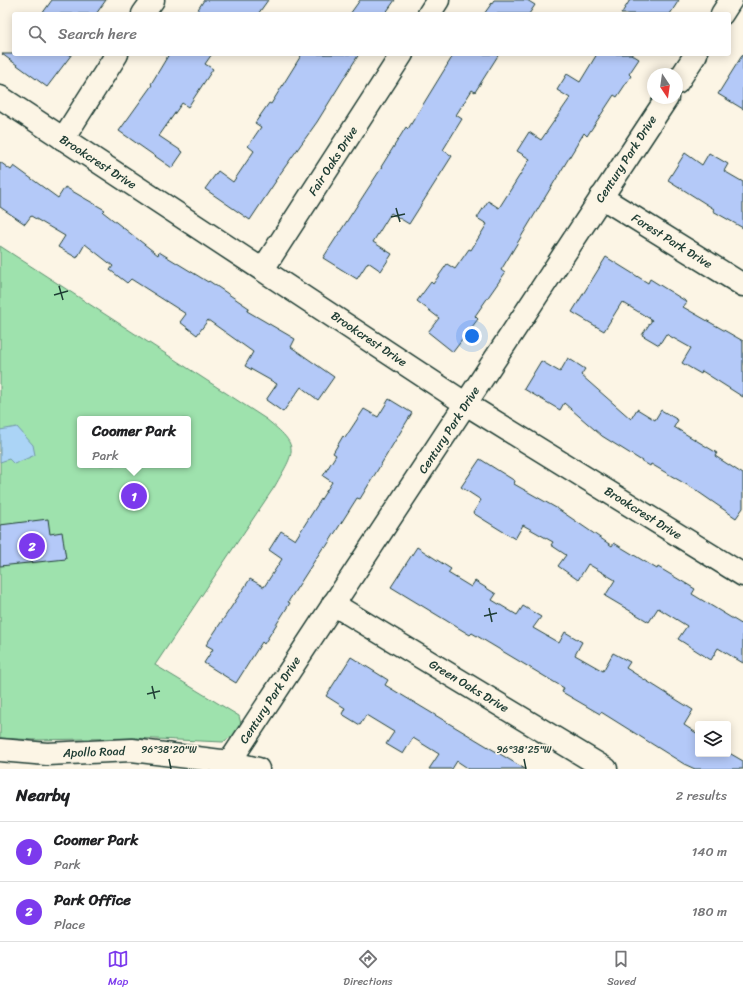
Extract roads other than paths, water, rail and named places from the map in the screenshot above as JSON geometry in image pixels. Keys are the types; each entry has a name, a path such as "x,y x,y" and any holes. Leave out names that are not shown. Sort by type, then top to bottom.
{"street":[{"path":"144,12 153,0"},
{"path":"430,12 438,0"},
{"path":"723,12 731,0"},
{"path":"63,139 116,56"},
{"name":"Fair Oaks Drive","path":"263,269 401,56"},
{"path":"683,73 695,56"},
{"name":"Brookcrest Drive","path":"0,97 466,404 743,575"},
{"name":"Century Park Drive","path":"227,765 663,104"},
{"name":"Forest Park Drive","path":"601,197 743,285"},
{"name":"Green Oaks Drive","path":"333,604 606,769"},
{"name":"Apollo Road","path":"0,750 47,754 132,750 258,769"}],"water":[{"path":"17,427 33,445 35,455 14,464 9,459 0,462 0,430"}],"place":[{"name":"Coomer Park","path":"134,496"},
{"name":"Park Office","path":"32,546"}]}
